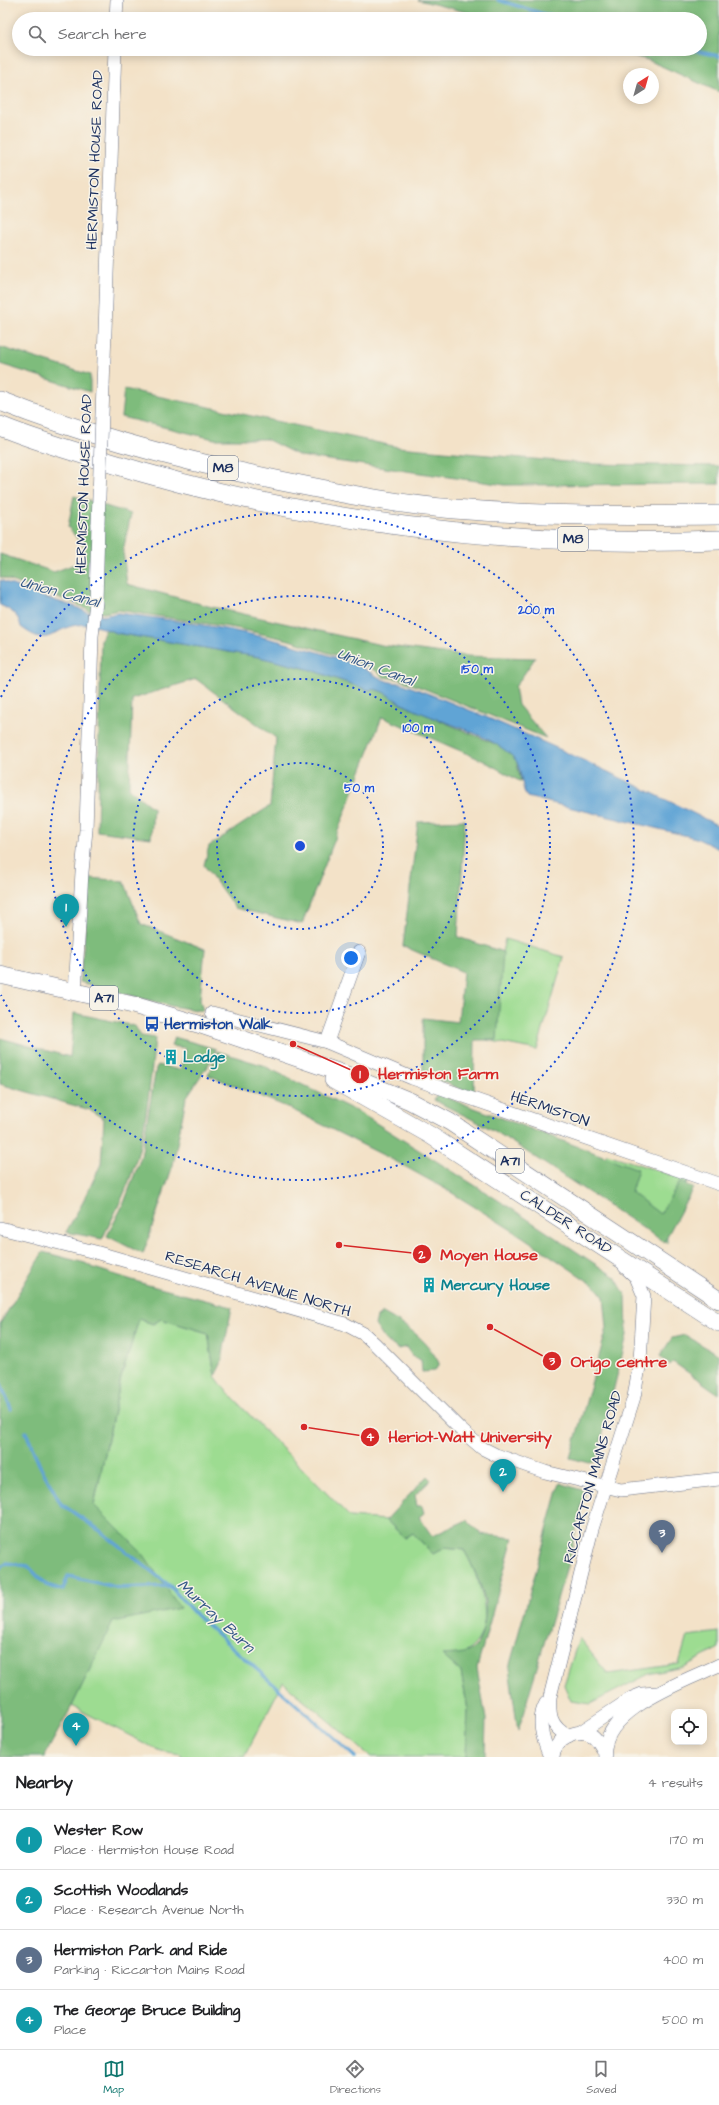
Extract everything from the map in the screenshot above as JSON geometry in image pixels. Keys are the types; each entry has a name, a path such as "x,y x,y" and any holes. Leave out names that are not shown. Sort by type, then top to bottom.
{"highway":[{"name":"M8","path":"0,401 26,411 135,446 242,473 351,495 452,509 547,515 719,515"},
{"name":"M8","path":"0,426 164,479 301,510 428,529 507,536 605,541 717,540"},
{"name":"M8","path":"641,516 719,508"}],"main road":[{"name":"CALDER ROAD","path":"0,975 168,1015 347,1075 410,1101 450,1122 719,1300"},
{"name":"CALDER ROAD","path":"285,1055 358,1093 430,1135 719,1323"}],"street":[{"path":"116,12 117,0"},
{"name":"HERMISTON HOUSE ROAD","path":"75,992 86,830 92,636 96,602 115,56"},
{"path":"327,1042 359,952"},
{"name":"HERMISTON","path":"212,1013 327,1042 412,1078 719,1184"},
{"name":"RESEARCH AVENUE NORTH","path":"0,1228 94,1252 345,1324 364,1334 451,1421 482,1448 525,1466 604,1487 621,1490 719,1479"},
{"name":"RICCARTON MAINS ROAD","path":"590,1238 636,1277 644,1296 640,1361 634,1397 604,1487 550,1697 549,1715 551,1721 558,1730 594,1737 605,1754"},
{"name":"RICCARTON MAINS ROAD","path":"605,1754 613,1728 627,1714 657,1693 719,1665"},
{"path":"574,1734 632,1698 642,1694 657,1693"},
{"name":"RICCARTON MAINS ROAD","path":"550,1697 543,1709 541,1730 551,1757"},
{"name":"RICCARTON MAINS ROAD","path":"551,1757 559,1743 574,1734"}],"green space":[{"path":"418,0 719,0 719,92 648,60 633,56 707,56 707,12 466,12"},
{"path":"0,347 90,375 90,392 0,364"},
{"path":"124,389 398,447 590,464 719,466 719,484 505,485 300,456 266,439 214,439 121,417"},
{"path":"74,496 131,514 123,551 127,584 208,606 381,645 465,656 535,658 515,687 518,705 546,738 425,689 398,679 383,677 375,670 360,663 289,640 235,628 118,610 104,613 90,611 77,604 0,577 0,554 54,572 83,561 84,547 68,527"},
{"path":"106,629 116,633 259,657 308,669 368,690 376,689 385,693 401,704 500,746 516,759 521,782 484,761 382,717 302,924 235,908 204,865 209,846 270,806 276,738 196,679 132,699 129,789 153,808 151,838 97,831 101,639"},
{"path":"465,820 458,937 503,952 497,1040 475,1040 474,1095 423,1073 423,1018 458,1022 463,972 403,946 418,822"},
{"path":"90,878 124,881 141,924 205,949 200,1000 203,1011 171,1006 80,982"},
{"path":"505,939 564,957 537,1050 482,1039"},
{"path":"74,1013 135,1026 141,1036 155,1038 145,1123 137,1157 125,1190 102,1239 66,1232 83,1202 101,1164 104,1119 90,1110 0,1084 0,1038 70,1057"},
{"path":"174,1037 216,1049 210,1062 186,1098 173,1165 143,1254 107,1236 124,1203 141,1157 156,1068 158,1065 180,1070 186,1048 171,1046"},
{"path":"217,1051 262,1065 360,1113 509,1207 615,1277 626,1296 627,1335 596,1461 590,1463 570,1458 607,1328 604,1297 595,1286 523,1237 449,1191 395,1161 287,1107 208,1075"},
{"path":"437,1094 638,1169 631,1192 660,1214 680,1182 693,1188 664,1242 495,1131 434,1100"},
{"path":"607,1154 689,1181 682,1188 667,1221 667,1243 587,1187"},
{"path":"43,1252 85,1263 94,1268 148,1285 232,1307 221,1364 215,1376 208,1333 161,1319 153,1324 139,1319 121,1378 94,1505 144,1555 180,1608 113,1622 72,1706 44,1757 0,1757 0,1324"},
{"path":"383,1313 408,1328 422,1339 439,1363 435,1371 422,1372 421,1360 412,1356 406,1347 398,1349 385,1340 375,1325 377,1317"},
{"path":"139,1319 153,1324 161,1319 208,1333 215,1376 227,1392 350,1517 386,1520 405,1538 413,1533 433,1554 444,1548 464,1550 476,1575 484,1604 482,1632 475,1644 464,1653 461,1672 468,1710 466,1757 371,1757 283,1682 244,1757 181,1757 181,1754 160,1751 72,1706 144,1555 94,1506 121,1378"},
{"path":"685,1335 719,1355 719,1394 673,1362 670,1365 660,1356 672,1338"},
{"path":"427,1476 431,1480 415,1495 417,1506 422,1506 424,1513 419,1517 432,1536 467,1520 481,1534 513,1538 477,1668 486,1719 485,1757 466,1757 468,1710 461,1672 442,1655 460,1654 472,1650 478,1643 485,1619 485,1602 476,1575 464,1550 444,1548 433,1554 413,1533 405,1538 386,1520"},
{"path":"560,1483 585,1491 570,1556 518,1731 509,1668"},
{"path":"719,1632 719,1648 684,1667 649,1674 590,1704 571,1701 564,1685 579,1638 608,1674 679,1664 687,1636"}],"water":[{"path":"0,580 40,596 76,607 86,612 103,616 118,613 233,630 344,660 388,681 401,683 482,715 641,787 719,826 719,849 696,838 527,797 517,762 503,749 476,734 414,710 380,691 368,690 308,669 259,657 116,633 91,625 76,625 67,627 50,636 38,637 21,627 14,613 0,605"}],"waterway":[{"path":"498,0 537,12"},
{"path":"707,54 719,56"},
{"path":"0,1383 11,1409"},
{"path":"26,1432 39,1464 61,1504 99,1530 170,1586"},
{"name":"Murray Burn","path":"0,1569 7,1563 28,1566 46,1585 63,1590 68,1576 120,1588 170,1586 196,1615 355,1757"}],"place":[{"name":"Wester Row","path":"66,927"},
{"name":"Hermiston Walk","path":"152,1024"},
{"name":"Hermiston Farm","path":"293,1044"},
{"name":"Lodge","path":"171,1057"},
{"name":"Moyen House","path":"339,1245"},
{"name":"Mercury House","path":"429,1285"},
{"name":"Origo centre","path":"490,1327"},
{"name":"Heriot-Watt University","path":"304,1427"},
{"name":"Scottish Woodlands","path":"503,1492"},
{"name":"Hermiston Park and Ride","path":"662,1553"},
{"name":"The George Bruce Building","path":"76,1746"}],"water label":[{"name":"Union Canal","path":"60,592"},
{"name":"Union Canal","path":"376,667"}]}
